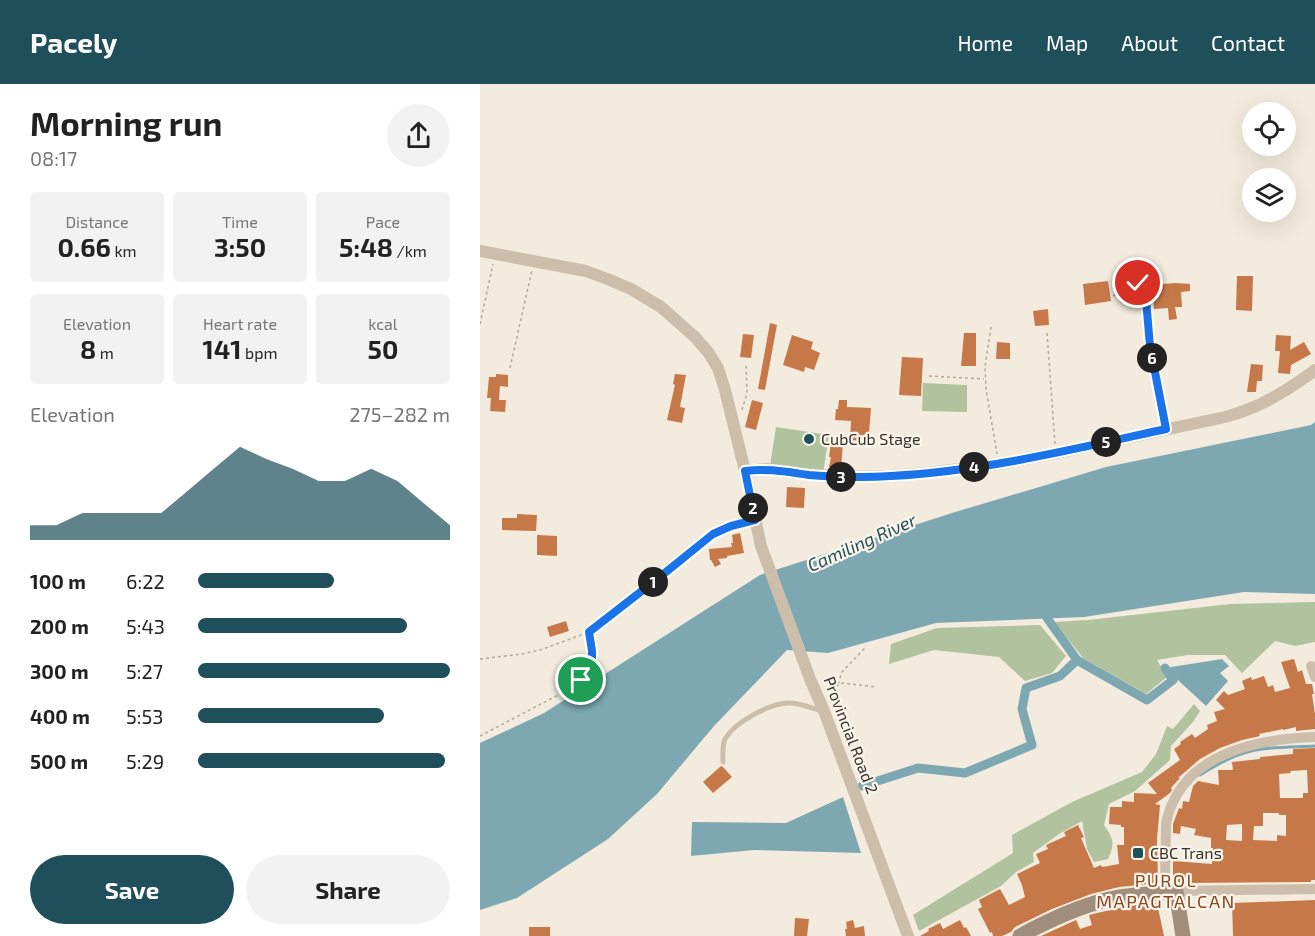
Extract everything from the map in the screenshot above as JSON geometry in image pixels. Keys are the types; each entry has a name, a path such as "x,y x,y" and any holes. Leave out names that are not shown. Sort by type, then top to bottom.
{"main road":[{"path":"1020,936 1050,920 1093,904 1170,889"},
{"path":"1170,889 1175,936"},
{"path":"1170,889 1183,936"}],"street":[{"name":"Provincial Road 2","path":"480,251 586,271 610,279 651,301 678,321 708,351 718,368 745,471 761,546 908,936"},
{"path":"745,471 767,469 820,476 881,477 999,464 1243,412 1277,396 1315,370"},
{"path":"1311,666 1315,677"},
{"path":"1315,737 1276,740 1242,747 1214,759 1195,772 1180,788 1168,814 1166,832 1170,889 1315,889"}],"lane":[{"path":"723,762 723,746 726,738 733,730 772,705 792,703 823,709"}],"path":[{"path":"480,324 495,254"},
{"path":"510,368 534,261"},
{"path":"1113,296 1138,283 1145,286 1150,346 1166,429"},
{"path":"992,327 985,379 999,464"},
{"path":"1047,333 1056,453"},
{"path":"734,427 747,393 746,363"},
{"path":"929,376 985,379"},
{"path":"480,659 543,649 589,632 713,534 731,526 755,520"},
{"path":"480,736 562,693 581,680 592,668 589,632"},
{"path":"823,709 832,690 838,684 842,672 865,648"},
{"path":"838,684 847,682 876,687"}],"green space":[{"path":"923,383 967,385 967,412 922,411"},
{"path":"776,427 829,435 823,474 770,466"},
{"path":"1315,602 1315,642 1295,646 1275,641 1242,673 1225,655 1188,655 1157,660 1167,677 1146,694 1083,658 1054,622 1230,604"},
{"path":"1040,625 1066,656 1052,673 1025,681 999,657 934,650 889,664 891,644 937,628"},
{"path":"1194,704 1200,711 1171,746 1170,760 1135,791 1109,804 1104,825 1112,842 1108,859 1094,862 1087,849 1082,821 1033,853 1034,862 1016,872 1001,886 919,931 913,915 1013,853 1012,835 1072,802 1142,772 1156,754 1167,726 1173,729"}],"water":[{"name":"Camiling River","path":"1315,422 1315,594 1244,592 1084,617 936,623 828,653 787,650 714,726 657,794 608,839 517,898 480,910 480,743 544,713 760,575 952,513 1106,467 1311,425"},
{"path":"1222,659 1229,666 1220,673 1228,681 1206,706 1165,668"},
{"path":"843,797 861,853 754,850 691,856 692,822 786,823"}],"building":[{"path":"1237,276 1253,276 1252,311 1236,310"},
{"path":"1108,281 1111,301 1085,305 1083,284"},
{"path":"1190,284 1190,291 1181,292 1182,307 1175,307 1177,319 1169,320 1168,308 1154,309 1153,285"},
{"path":"1048,309 1049,325 1035,326 1033,311"},
{"path":"770,323 777,325 765,390 758,389"},
{"path":"964,333 976,333 976,366 961,366"},
{"path":"743,334 754,335 751,358 740,357"},
{"path":"792,335 813,342 811,349 820,353 814,370 805,367 804,372 783,365"},
{"path":"1276,335 1291,336 1290,350 1304,342 1311,354 1291,365 1290,374 1278,373 1280,351 1275,351"},
{"path":"997,342 1010,343 1010,359 996,359"},
{"path":"902,357 923,358 921,396 899,395"},
{"path":"1251,364 1263,365 1262,381 1257,381 1256,392 1247,392"},
{"path":"496,374 508,375 508,387 500,386 499,400 506,400 505,412 490,411 491,398 487,398 489,377 496,377"},
{"path":"675,374 686,375 680,407 685,408 682,423 667,420 675,385 673,384"},
{"path":"752,400 763,403 756,430 745,427"},
{"path":"839,400 847,400 847,407 871,408 869,433 865,433 864,441 850,440 851,421 835,420"},
{"path":"831,442 843,443 841,468 829,467"},
{"path":"787,487 805,488 804,508 786,507"},
{"path":"517,514 537,515 536,531 502,530 502,518 517,518"},
{"path":"740,533 744,553 718,559 721,564 715,567 710,560 709,549 732,547 732,535"},
{"path":"537,535 557,536 557,556 537,555"},
{"path":"566,621 569,631 550,637 547,627"},
{"path":"1294,659 1298,672 1302,670 1306,684 1312,684 1315,729 1296,731 1296,727 1259,734 1260,736 1242,740 1200,759 1178,778 1180,778 1171,788 1170,793 1155,804 1160,805 1157,839 1158,883 1119,887 1091,894 1052,909 1002,936 993,936 992,932 990,933 978,909 982,907 979,900 1000,889 1009,905 1025,897 1017,874 1040,863 1036,854 1048,849 1046,845 1066,836 1064,832 1078,825 1094,868 1101,865 1102,867 1119,864 1117,845 1124,845 1124,827 1109,824 1110,807 1122,807 1122,801 1134,802 1134,793 1157,794 1148,783 1180,760 1174,749 1181,744 1180,742 1192,734 1195,738 1208,729 1207,725 1217,721 1214,712 1225,709 1216,700 1224,691 1228,695 1245,689 1242,681 1251,677 1252,680 1264,676 1268,687 1273,685 1275,692 1290,688 1281,662"},
{"path":"1315,748 1315,880 1311,882 1182,883 1175,881 1173,861 1212,864 1211,838 1194,835 1196,829 1181,826 1180,834 1173,833 1173,824 1179,808 1182,809 1183,801 1189,802 1193,786 1198,781 1219,785 1218,770 1233,770 1232,762 1293,754 1293,749","holes":["1307,770 1308,793 1303,793 1303,798 1280,798 1279,774","1263,813 1286,815 1286,836 1277,835 1277,841 1253,840 1254,826 1263,826","1242,824 1242,841 1226,840 1227,825"]},
{"path":"721,766 732,777 713,793 703,782"},
{"path":"1315,900 1315,936 1233,936 1232,903"},
{"path":"1157,903 1164,936 1041,936 1076,920 1080,929 1092,925 1089,915 1129,906"},
{"path":"795,918 809,919 807,936 794,936"},
{"path":"853,920 855,928 864,926 865,936 846,936 846,922"},
{"path":"960,920 971,936 920,936 940,923 943,929"},
{"path":"529,927 550,927 550,936 529,936"}],"waterway":[{"path":"862,786 918,768 965,773 1032,745 1022,709 1026,688 1060,676 1077,660 1047,618"},
{"path":"1077,660 1147,700 1173,680 1165,668"},
{"path":"1200,775 1214,766 1254,750 1315,746"}],"place":[{"name":"CubCub Stage","path":"809,439"},
{"name":"CBC Trans","path":"1138,853"}],"district":[{"name":"PUROL MAPAGTALCAN","path":"1166,891"}],"route":[{"path":"581,680 592,668 589,632 713,534 722,529 755,520 745,471 767,469 848,477 927,473 1012,462 1166,429 1150,346 1145,288 1143,284 1138,283"}]}
